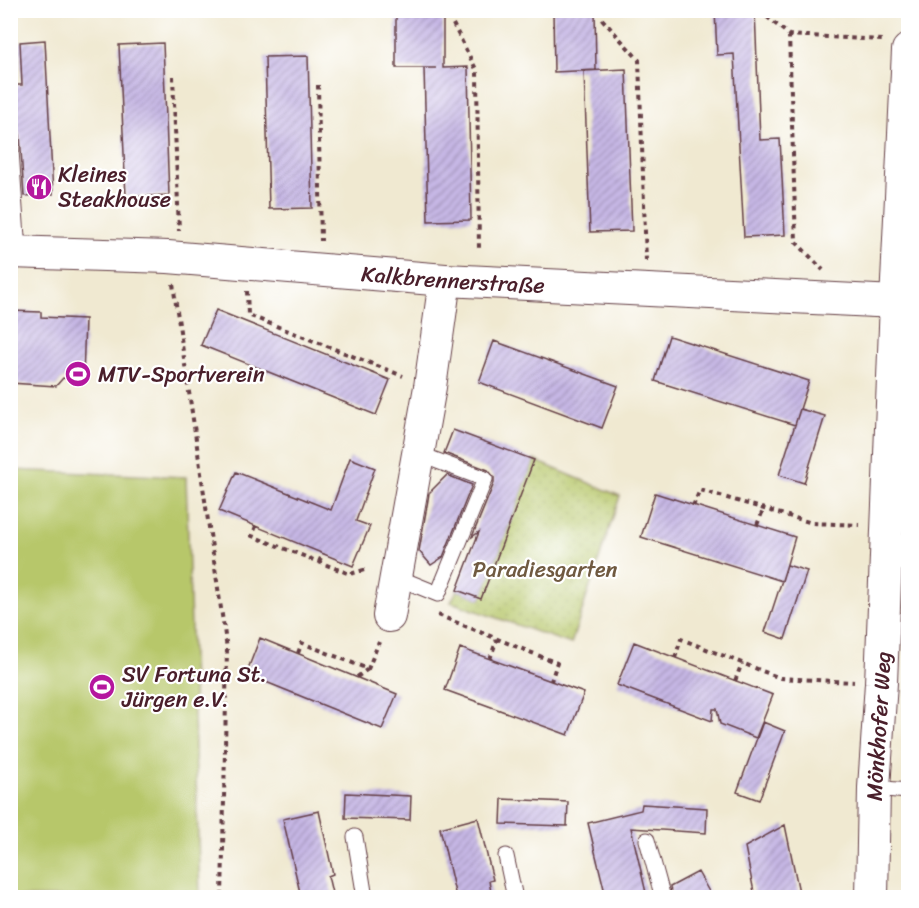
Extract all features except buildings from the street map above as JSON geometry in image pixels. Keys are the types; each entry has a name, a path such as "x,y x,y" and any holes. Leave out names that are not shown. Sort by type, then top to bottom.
{"street":[{"name":"Mönkhofer Weg","path":"872,897 874,788 881,683 896,302 897,45"},
{"name":"Kalkbrennerstraße","path":"14,252 174,257 445,280 896,302"},
{"path":"389,616 419,454 445,280"}],"lane":[{"path":"10,136 14,252"},
{"path":"396,577 438,594 484,479 419,454"},
{"path":"874,788 909,791"},
{"path":"355,837 365,897"},
{"path":"647,840 663,897"},
{"path":"506,856 514,897"}],"path":[{"path":"760,11 789,35 897,45"},
{"path":"602,19 639,60 647,290"},
{"path":"453,24 477,71 479,282"},
{"path":"789,35 796,242 828,276 826,298"},
{"path":"173,76 174,257 227,649 222,897"},
{"path":"318,85 322,270"},
{"path":"245,264 248,315 430,387"},
{"path":"693,506 700,489 812,523 887,527"},
{"path":"757,525 764,508"},
{"path":"256,526 252,536 350,574 364,570 396,577"},
{"path":"319,562 323,553"},
{"path":"435,613 557,663 551,681"},
{"path":"357,677 368,669 389,616"},
{"path":"490,658 497,639"},
{"path":"675,658 681,639 780,678 881,683"},
{"path":"298,653 302,643 368,669"},
{"path":"735,681 742,663"}],"green space":[{"name":"Paradiesgarten","path":"534,460 620,496 571,644 451,602 457,590 481,599"},
{"name":"SV Fortuna St. Jürgen e.V.","path":"11,470 186,477 200,897 11,897"}],"place":[{"name":"Kleines Steakhouse","path":"39,187"},
{"name":"MTV-Sportverein","path":"78,374"},
{"name":"SV Fortuna St. Jürgen e.V.","path":"102,687"}]}
